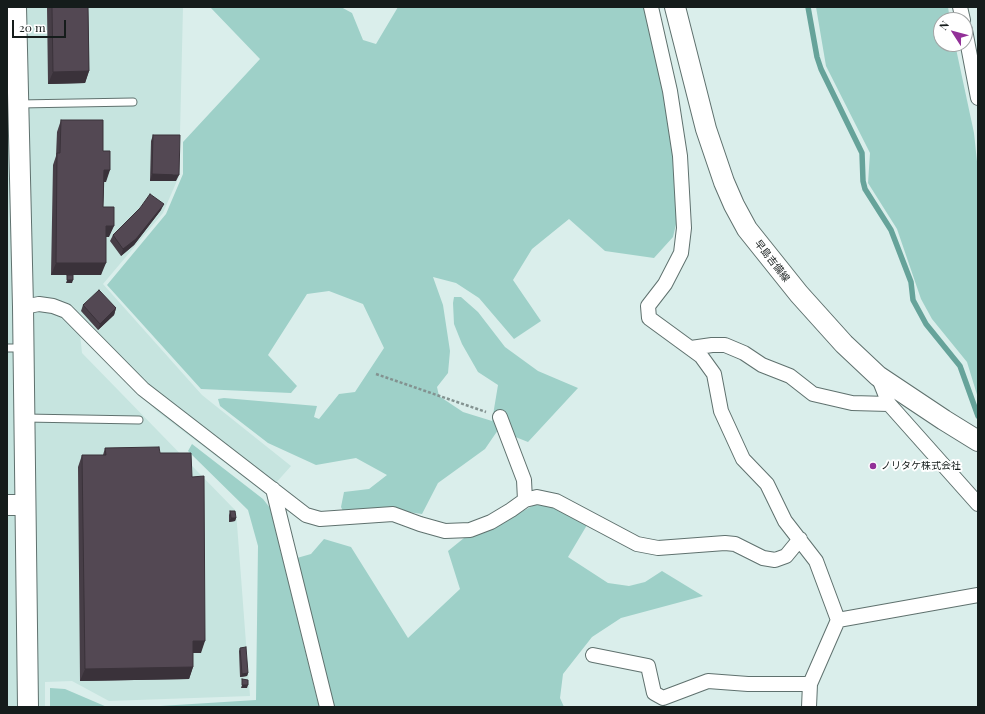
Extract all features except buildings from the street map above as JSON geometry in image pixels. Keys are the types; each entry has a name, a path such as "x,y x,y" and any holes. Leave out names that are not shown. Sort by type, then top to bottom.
{"street":[{"path":"16,7 12,37 13,104 22,307 15,348 24,418 16,505 28,707"},
{"path":"651,7 670,91 680,156 684,228 680,253 665,284 648,306 649,318 701,356 714,374 721,411 743,459 767,484 784,521 800,539 816,561 838,620 810,684 809,707"},
{"name":"早島吉備線","path":"675,7 706,129 724,182 747,229 799,294 844,344 878,376 978,441"},
{"path":"969,52 978,98"},
{"path":"22,307 39,304 53,306 66,311 143,389 306,515 320,519 392,514 445,531 470,530 491,522 524,500 537,497 556,501 637,544 658,548 725,542 735,544 763,558 775,560 786,556 800,539"},
{"path":"691,348 725,345 744,353 762,365 790,376 813,394 852,403 888,404"},
{"path":"878,376 888,404 978,504"},
{"path":"500,417 524,480 524,500"},
{"path":"273,489 327,707"},
{"path":"838,620 978,595"},
{"path":"593,655 648,666 654,693 663,698 708,681 748,684 810,684"}],"lane":[{"path":"13,104 133,102"},
{"path":"24,418 139,420"}],"path":[{"path":"376,374 500,417"}],"shaded area":[{"path":"7,7 183,7 179,176 163,213 103,284 202,395 291,466 266,494 158,412 80,334 82,353 236,511 250,696 109,701 72,681 45,682 45,707 7,707"},
{"path":"210,7 341,7 352,13 363,40 376,44 398,7 644,7 666,107 674,156 677,220 673,237 654,258 605,251 569,219 532,249 513,280 541,321 514,339 479,298 456,283 433,277 443,305 450,351 448,373 437,387 439,396 463,412 492,421 498,385 478,372 462,344 454,324 454,297 461,297 478,312 505,347 538,371 578,388 528,442 498,430 485,449 438,483 422,514 380,508 343,511 341,507 344,492 369,489 387,475 356,458 316,465 268,443 220,406 218,399 224,398 317,406 314,417 319,419 339,394 355,392 384,348 363,304 329,291 307,294 268,355 297,386 291,393 201,389 107,285 166,214 183,174 183,142 260,59"},
{"path":"816,7 948,7 949,12 933,12 933,52 957,52 974,133 978,171 978,398 967,362 932,319 921,299 897,229 868,183 870,153 826,66"},
{"path":"192,444 263,499 270,508 319,707 144,707 256,700 258,546 248,510 188,451"},
{"path":"534,505 554,506 587,525 568,557 608,583 629,586 645,582 662,571 703,596 621,618 592,637 563,674 560,698 564,707 334,707 297,558 311,554 324,539 351,547 408,638 460,589 448,551 464,538 496,526"},
{"path":"50,688 65,689 107,707 50,707"}],"waterway":[{"path":"808,7 817,57 821,69 862,153 863,181 865,189 891,230 911,282 913,300 926,324 960,366 978,416"}],"place":[{"name":"ノリタケ株式会社","path":"873,466"}]}
